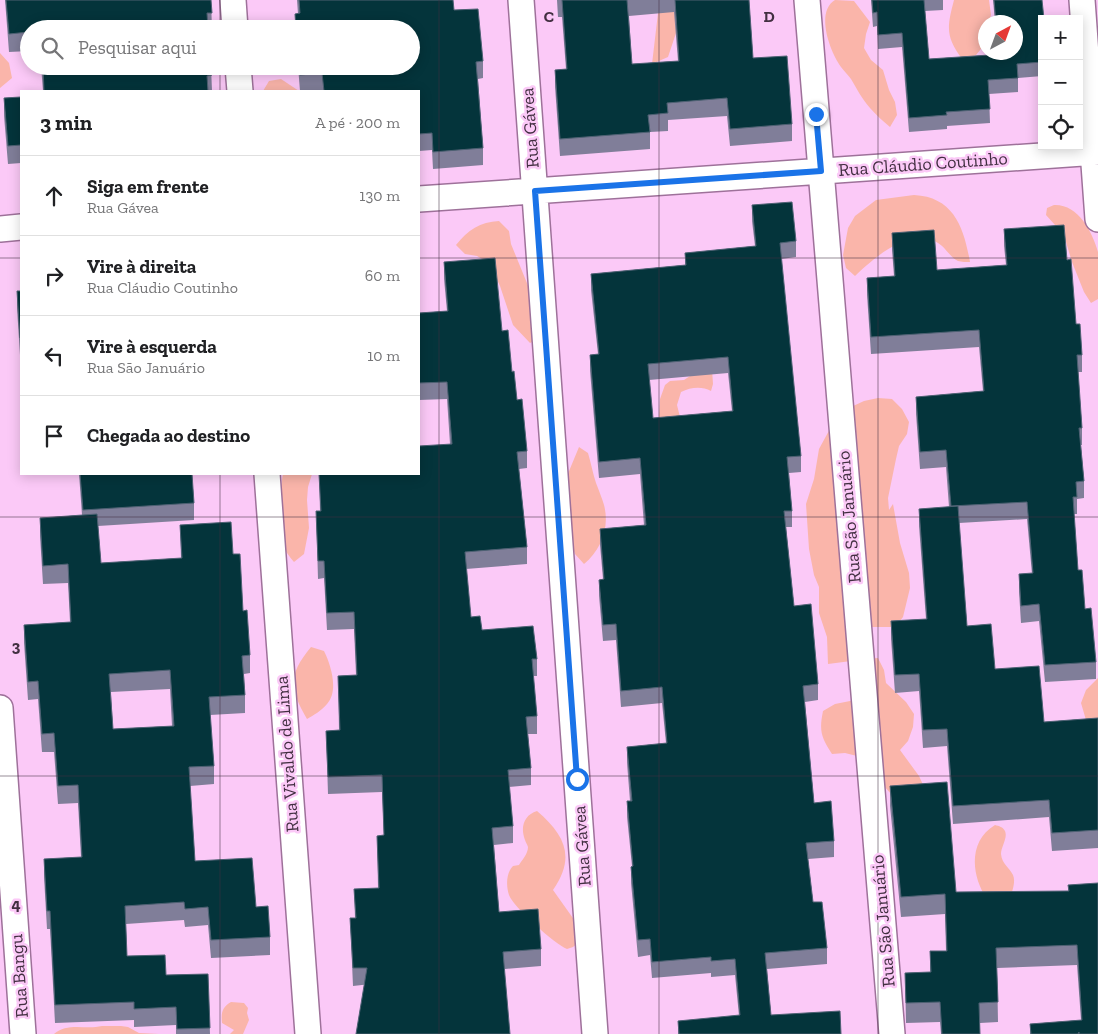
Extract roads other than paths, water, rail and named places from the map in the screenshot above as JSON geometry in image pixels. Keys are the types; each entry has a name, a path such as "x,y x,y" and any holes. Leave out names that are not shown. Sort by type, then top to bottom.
{"street":[{"path":"233,0 234,20"},
{"name":"Rua Gávea","path":"521,0 595,1034"},
{"name":"Rua São Januário","path":"807,0 892,1034"},
{"path":"1082,0 1095,152 1098,219"},
{"path":"239,75 240,90"},
{"name":"Rua Cláudio Coutinho","path":"420,200 1095,152"},
{"path":"0,229 20,227"},
{"name":"Rua Vivaldo de Lima","path":"267,475 308,1034"},
{"name":"Rua Bangu","path":"0,708 23,1034"}]}
